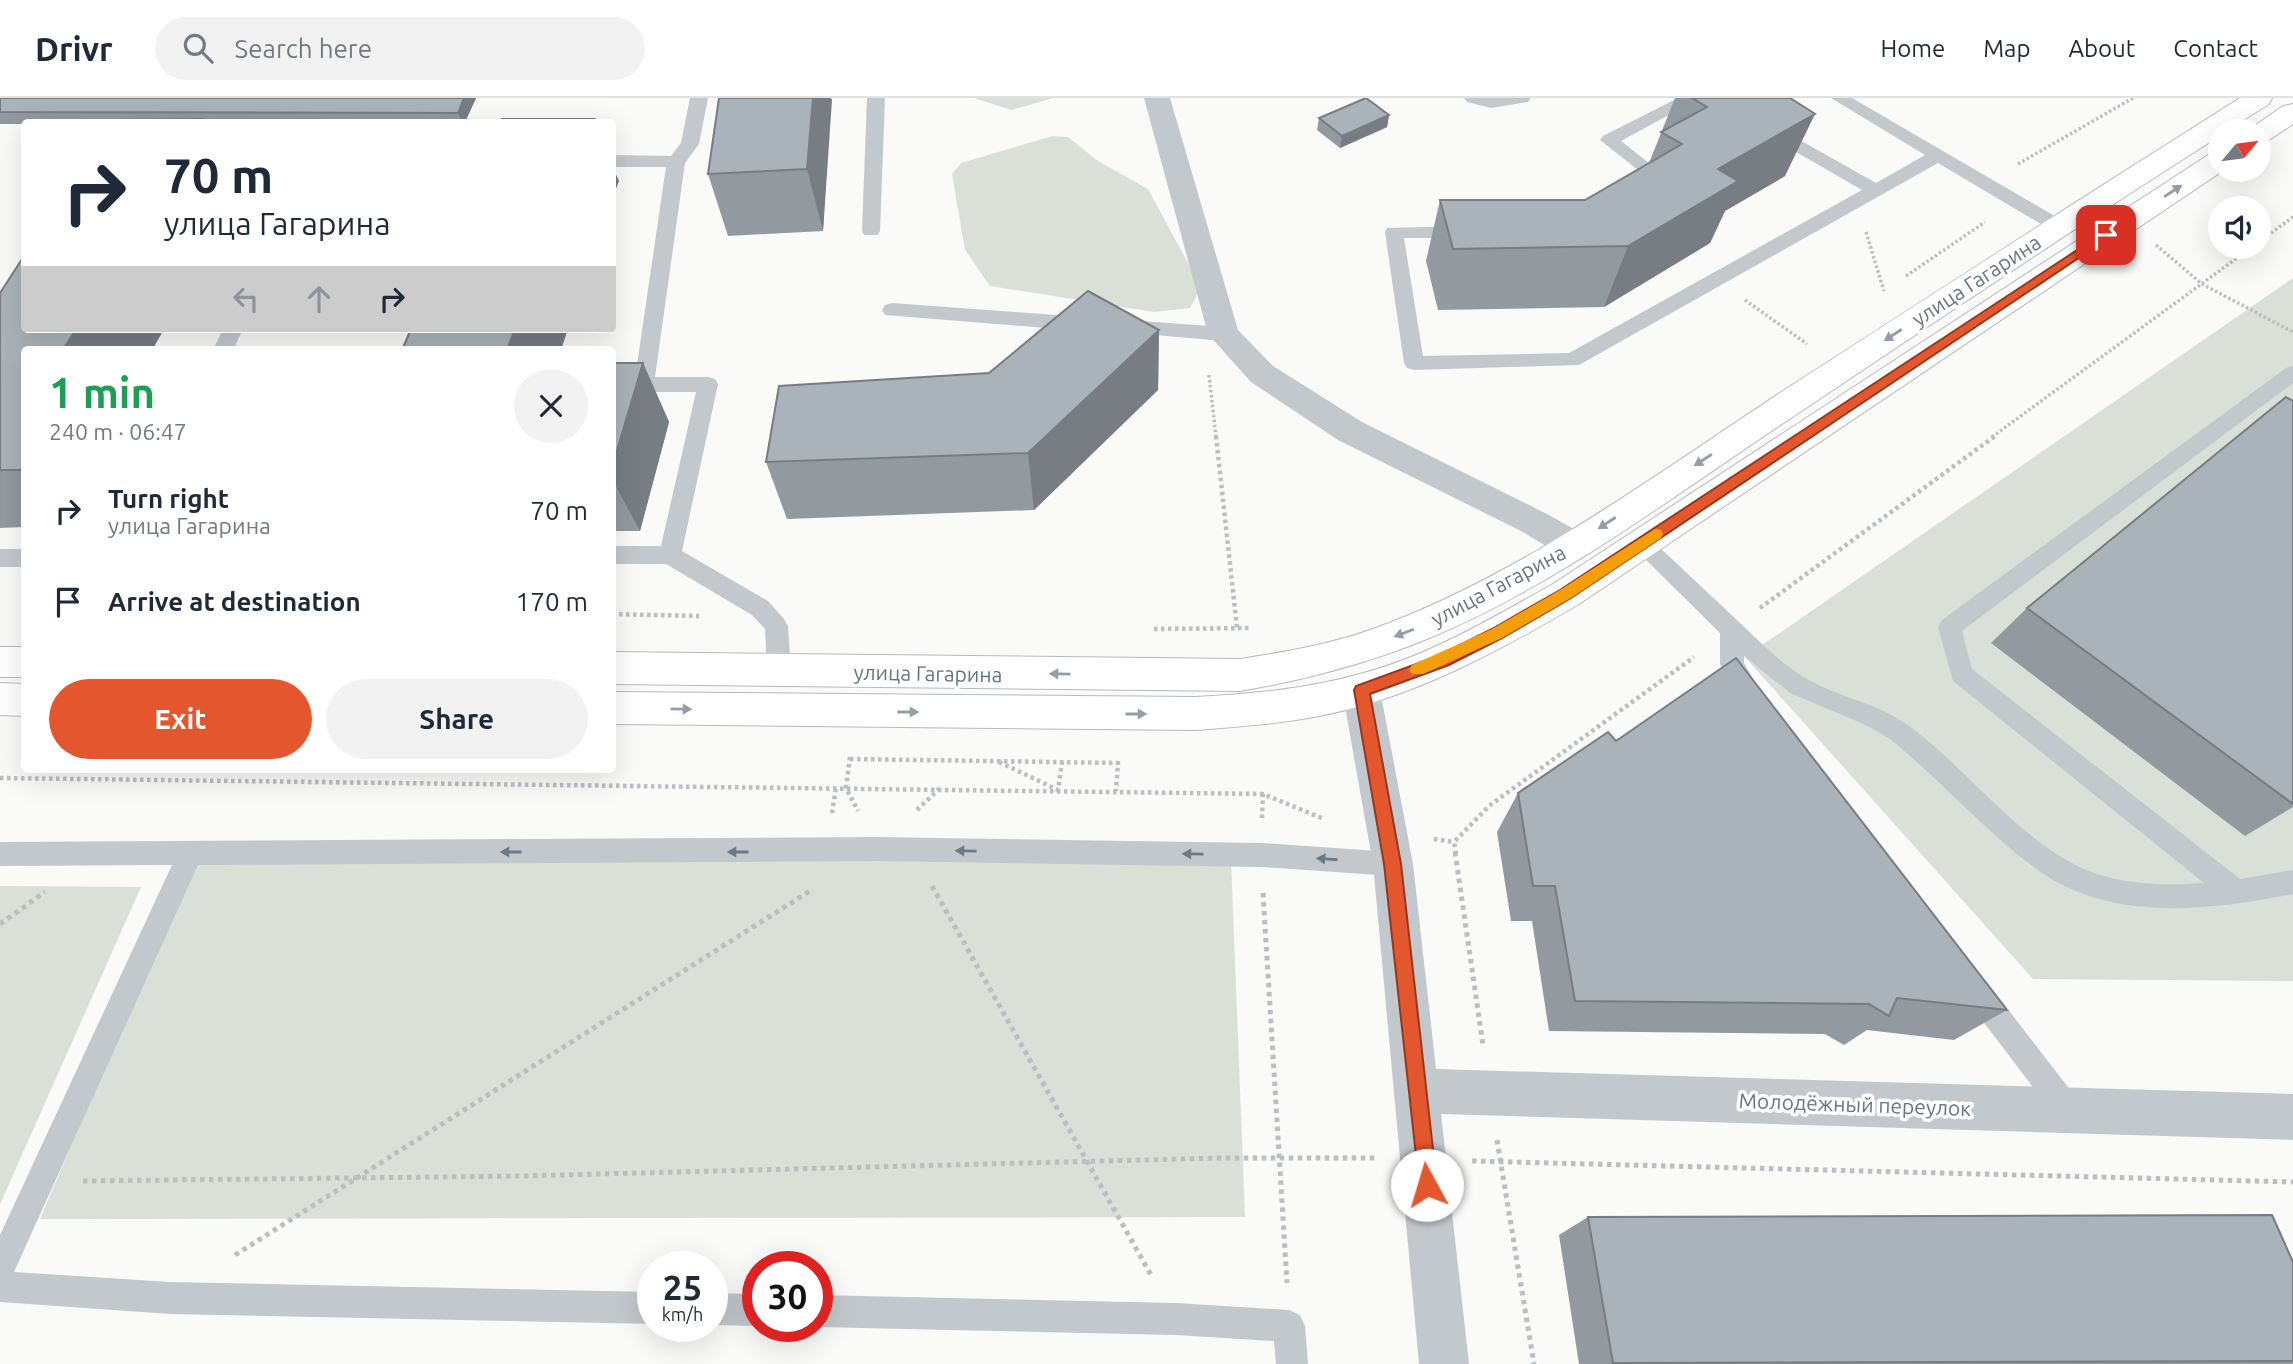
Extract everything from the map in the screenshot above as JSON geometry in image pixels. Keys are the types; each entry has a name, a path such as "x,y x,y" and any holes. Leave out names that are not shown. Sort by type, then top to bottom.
{"main road":[{"name":"улица Гагарина","path":"616,708 1201,714 1304,704 1430,623 1504,586 1573,545 2058,226 2259,98"},
{"path":"2272,126 2293,112"},
{"name":"улица Гагарина","path":"616,668 1240,675 1289,668 1357,671 1443,660 1497,634 1566,594 2208,168"},
{"path":"2058,226 2090,245"},
{"path":"0,662 21,662"},
{"path":"0,699 21,700"}],"street":[{"path":"1157,98 1214,334 1262,374 1350,431 1533,522 1573,545"},
{"path":"1357,671 1393,864 1444,1364"},
{"name":"Молодёжный переулок","path":"1418,1091 2293,1117"}],"lane":[{"path":"670,555 708,384 643,385 676,162 690,144 699,98"},
{"path":"872,231 876,98"},
{"path":"1473,98 1491,103 1522,98"},
{"path":"1615,191 1650,171 1609,140 1691,98"},
{"path":"1712,98 1875,190"},
{"path":"1840,98 2058,226"},
{"path":"1490,232 1394,232 1414,363 1572,360 1937,156"},
{"path":"616,161 676,162"},
{"path":"892,310 1214,334"},
{"path":"2238,894 1961,674 1950,627 2293,373"},
{"path":"1641,544 1731,629 1799,686 1863,712 1898,732 2024,842 2077,879 2126,895 2238,894 2293,882"},
{"path":"616,555 670,555 760,608 776,626 779,671"},
{"path":"0,558 21,558"},
{"path":"1731,629 1732,664 1760,707"},
{"path":"0,853 827,852 877,849 1262,855 1393,864"},
{"path":"0,1269 191,852"},
{"path":"1960,969 2068,1110"},
{"path":"0,1287 170,1298 637,1308"},
{"path":"833,1311 1176,1319 1289,1326 1292,1364"}],"path":[{"path":"2015,166 2133,98"},
{"path":"1856,201 1884,291"},
{"path":"2271,233 2293,217"},
{"path":"2170,255 2202,284 2293,332"},
{"path":"1756,611 2236,259"},
{"path":"1715,280 1807,344"},
{"path":"1214,334 1237,628"},
{"path":"616,614 708,616"},
{"path":"1141,629 1262,628"},
{"path":"1485,1056 1454,842 1489,806 1698,653"},
{"path":"846,788 852,745"},
{"path":"850,759 1118,763 1116,791"},
{"path":"998,762 1058,790"},
{"path":"1058,790 1062,762"},
{"path":"0,778 1263,794 1336,824"},
{"path":"170,1298 349,1181 877,849 940,788"},
{"path":"912,850 1176,1319"},
{"path":"1263,891 1289,1326"},
{"path":"40,1182 349,1181 1089,1164 1279,1155"},
{"path":"1534,1364 1500,1162 1592,1162 2293,1182"}],"shaded area":[{"path":"974,98 1054,98 1011,110"},
{"path":"1053,136 1068,137 1098,161 1148,189 1201,287 1190,308 1154,312 990,286 965,250 952,174 961,163"},
{"path":"2293,278 2293,981 2033,979 1745,657"},
{"path":"1231,860 1245,1217 40,1219 192,861"},
{"path":"0,886 141,887 0,1204"}],"building":[{"path":"0,98 464,98 458,113 0,112"},
{"path":"719,98 813,98 807,169 708,174"},
{"path":"1366,98 1389,115 1342,136 1319,118"},
{"path":"1692,98 1790,98 1815,114 1718,169 1738,181 1628,246 1453,249 1440,200 1585,200 1682,144 1661,132 1707,107"},
{"path":"21,261 21,333 74,333 65,346 21,346 21,470 0,470 0,293"},
{"path":"1088,291 1159,330 1028,453 766,462 779,386 989,373"},
{"path":"409,333 513,333 509,346 404,346"},
{"path":"616,363 643,363 616,454"},
{"path":"2286,397 2293,401 2293,804 2027,608"},
{"path":"1736,658 2007,1010 1897,998 1889,1016 1869,1004 1575,1001 1555,886 1533,886 1518,793 1608,732 1616,741"},
{"path":"2272,1215 2293,1262 2293,1361 1613,1363 1588,1217"}],"slow traffic":[{"path":"1417,670 1497,634 1566,594 1655,534"}],"route":[{"path":"1427,1185 1393,864 1362,690 1443,660 1497,634 1566,594 2106,235"}]}
